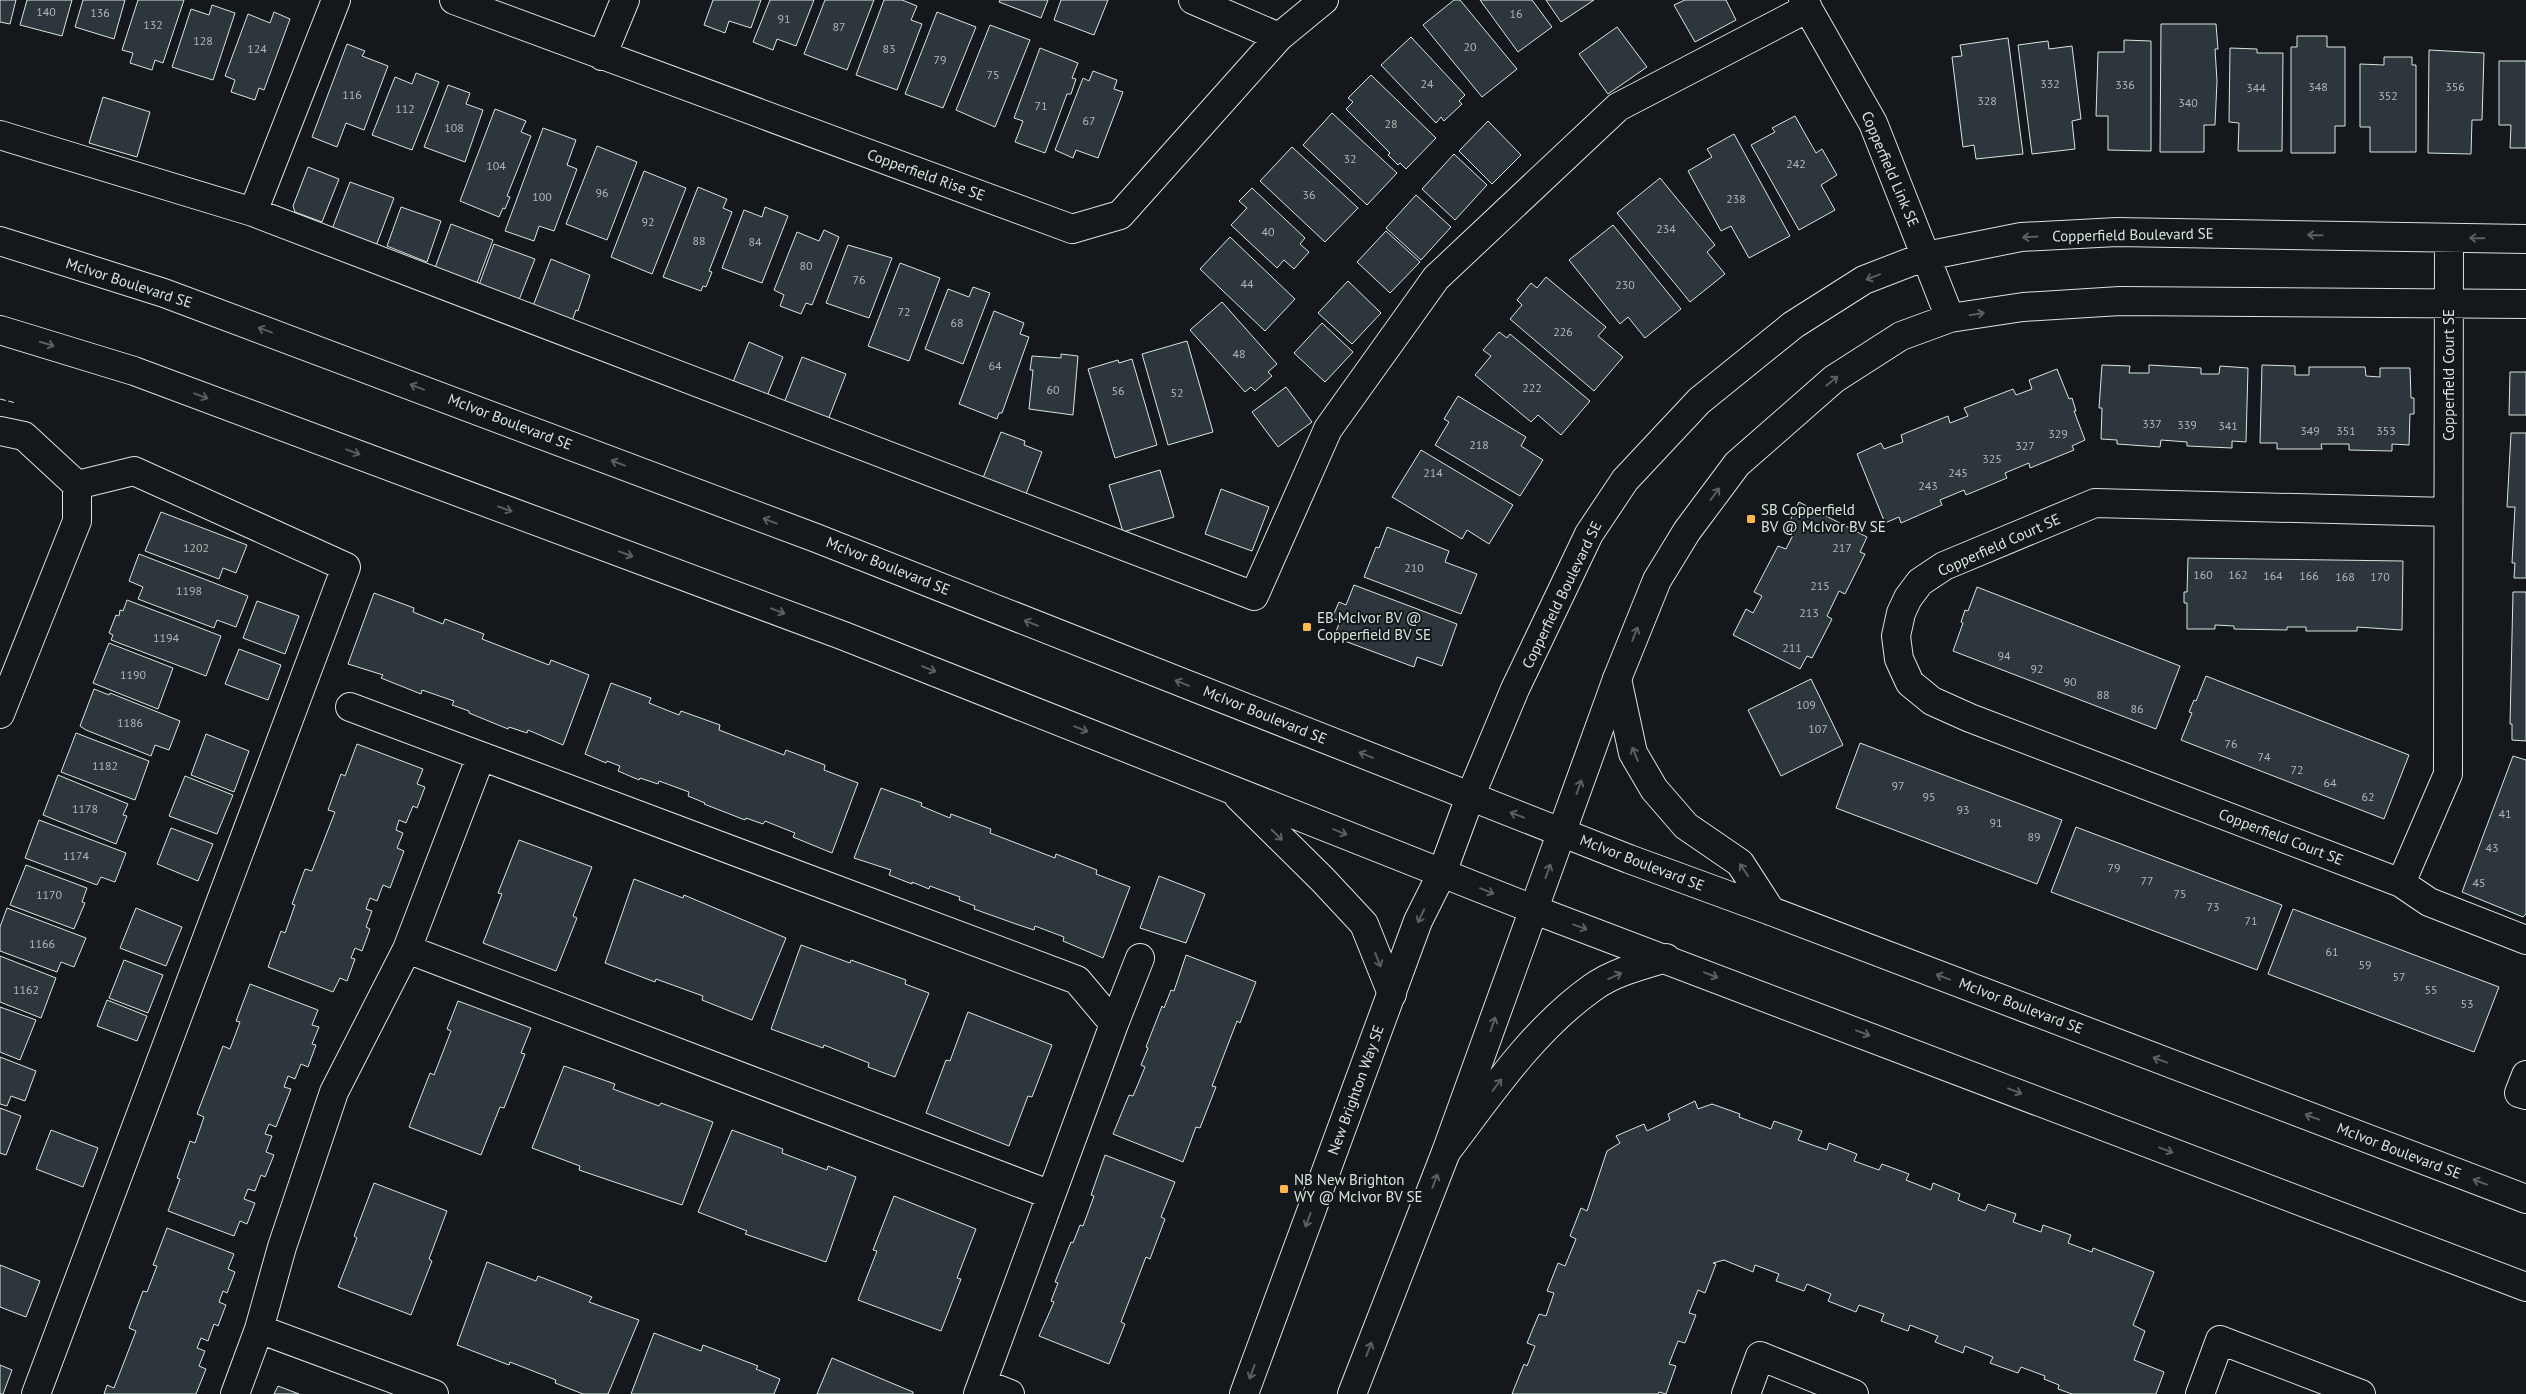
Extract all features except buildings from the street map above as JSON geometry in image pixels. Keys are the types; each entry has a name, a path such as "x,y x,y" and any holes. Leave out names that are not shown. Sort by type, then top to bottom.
{"main road":[{"path":"253,212 336,0"},
{"name":"Copperfield Rise SE","path":"454,0 1072,229 1120,215 1279,37 1324,0"},
{"path":"602,56 625,0"},
{"path":"1193,0 1279,37"},
{"path":"0,136 253,212 1254,596 1328,429 1436,278 1618,108 1806,4"},
{"name":"Copperfield Link SE","path":"1806,4 1873,123 1950,318"},
{"name":"Copperfield Boulevard SE","path":"1442,873 1470,797 1515,689 1589,534 1625,480 1699,401 1793,325 1864,280 1926,256 2021,237 2117,232 2526,239"},
{"name":"Copperfield Court SE","path":"2401,883 2448,774 2449,238"},
{"name":"McIvor Boulevard SE","path":"0,241 164,293 797,531 1562,833 2526,1199"},
{"path":"1352,1394 1446,1152 1617,679 1657,580 1688,531 1738,464 1834,378 1901,336 1950,318 2023,307 2120,301 2526,304"},
{"path":"0,330 134,371 844,636 1535,910 1666,958 2526,1287"},
{"path":"0,430 24,436 77,485 77,520 0,714"},
{"path":"36,1394 346,567 134,471 77,485"},
{"name":"Copperfield Court SE","path":"2448,512 2095,503 1944,566 1920,582 1900,613 1896,636 1898,659 1910,683 1932,701 1970,718 2401,883 2429,902 2526,940"},
{"path":"1617,679 1633,753 1654,790 1686,826 1740,863 1770,911"},
{"path":"350,707 1077,980 1114,1024"},
{"path":"235,1394 259,1329 282,1247 334,1092 407,949 481,756"},
{"path":"1230,788 1323,880 1364,924 1392,994"},
{"name":"New Brighton Way SE","path":"1244,1394 1418,921 1442,873"},
{"path":"407,949 1051,1195"},
{"path":"1010,1394 980,1389 1140,958"},
{"path":"1446,1152 1529,1043 1593,987 1636,967 1666,958"},
{"path":"2526,1075 2519,1093 2526,1095"},
{"path":"259,1329 434,1394"},
{"path":"2200,1394 2220,1340 2361,1394"},
{"path":"1746,1394 1760,1356 1854,1394"}],"fence":[{"path":"0,399 16,403"}],"place":[{"name":"SB Copperfield BV @ McIvor BV SE","path":"1751,519"},
{"name":"EB McIvor BV @ Copperfield BV SE","path":"1307,627"},
{"name":"NB New Brighton WY @ McIvor BV SE","path":"1284,1189"}]}
